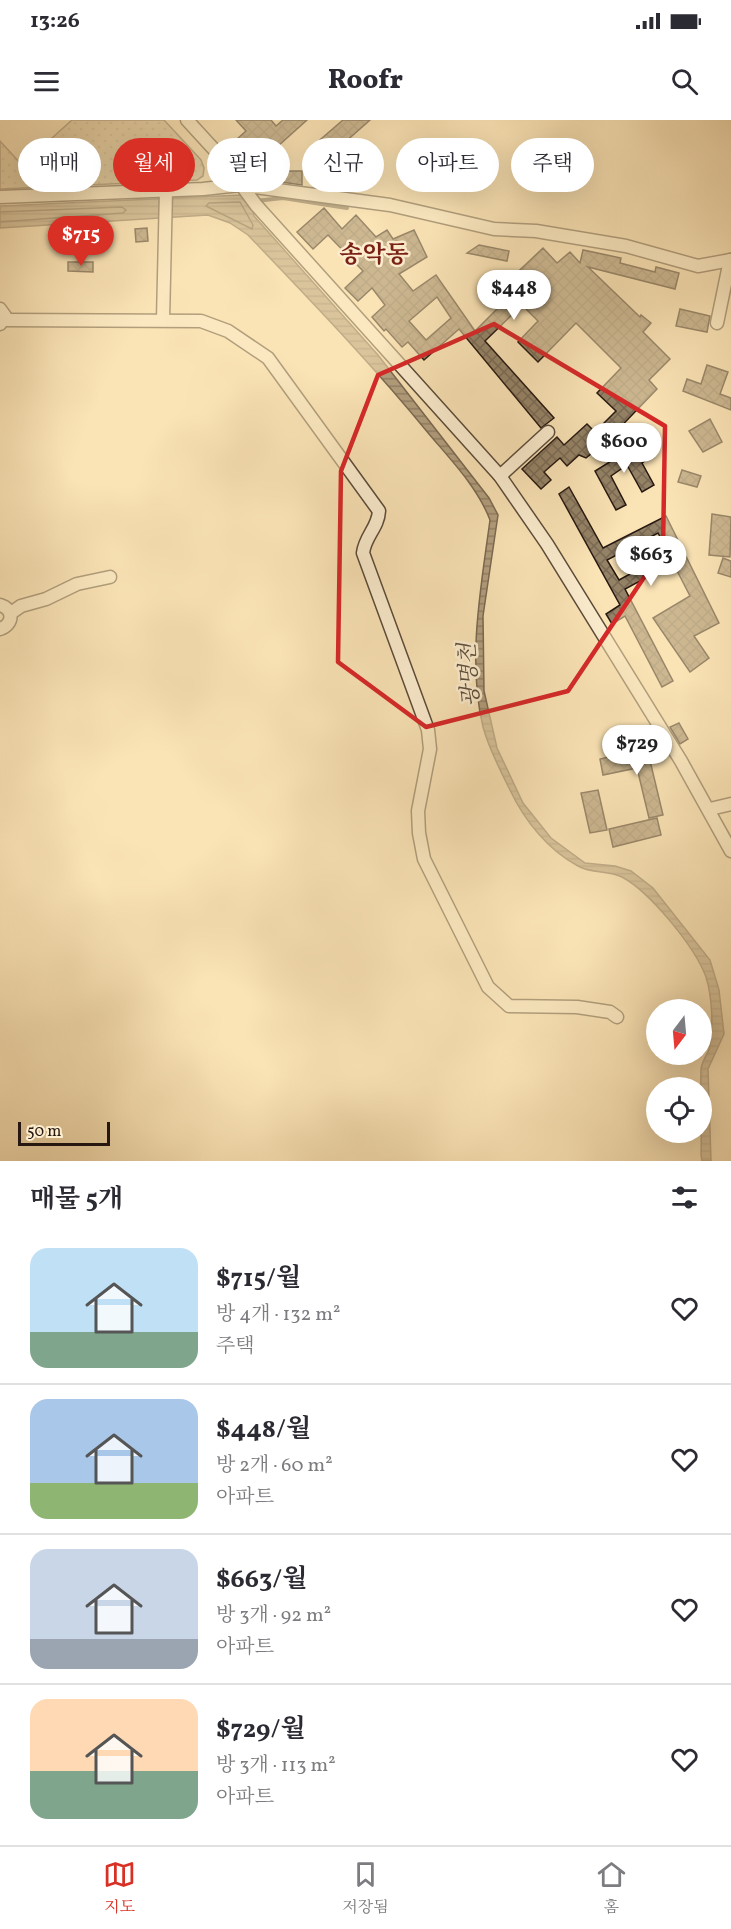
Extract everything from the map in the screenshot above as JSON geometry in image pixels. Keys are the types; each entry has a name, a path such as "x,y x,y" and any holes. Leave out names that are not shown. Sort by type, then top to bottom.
{"street":[{"path":"187,120 207,142"},
{"path":"0,197 207,191"},
{"path":"246,192 500,476 547,544 728,838 731,851"},
{"path":"271,192 390,205 494,230 536,231 626,246 698,266 731,260 717,323"},
{"path":"163,320 165,194"},
{"path":"1,318 201,321 228,331 268,358 379,511 379,522 367,537 363,553 428,730 430,749 418,811 418,833 424,859 488,987 509,1006 595,1009 610,1012 617,1017"},
{"path":"500,476 549,432"},
{"path":"11,613 21,606 46,599 77,584 110,577"},
{"path":"0,605 7,607 11,613 11,620 7,627 0,629"},
{"path":"710,809 731,804"}],"highlighted area":[{"path":"494,324 665,426 663,549 568,691 426,727 338,662 341,471 378,375"}],"shaded area":[{"path":"72,120 164,120 181,138 113,138 113,184 101,184 101,138 52,138"},
{"path":"0,141 18,161 18,188 0,189"},
{"path":"195,154 204,168 203,176 195,180"}],"water":[{"path":"242,195 253,208 254,216 378,355 489,498 498,515 483,616 484,691 497,748 523,803 551,838 585,863 615,866 631,871 653,888 710,960 719,990 724,1034 712,1060 712,999 706,977 682,936 658,907 633,884 611,873 578,866 547,843 530,823 516,801 488,743 478,702 476,650 490,520 485,508 463,475 340,333 248,235 230,223 208,215 0,228 0,206"},
{"path":"702,1065 710,1065 708,1077 701,1077"},
{"path":"701,1143 710,1143 711,1161 702,1161"}],"building":[{"path":"236,120 271,120 276,126 283,120 307,120 287,138 238,138 246,131"},
{"path":"343,120 370,120 350,138 322,138"},
{"path":"290,171 302,171 302,185 290,183"},
{"path":"324,208 342,229 356,215 376,237 387,230 393,239 414,230 427,257 399,274 413,291 436,275 475,331 509,297 502,287 543,248 557,263 570,252 580,263 583,250 621,258 620,263 655,272 656,267 679,273 675,289 588,267 640,317 641,315 651,323 643,332 670,359 649,380 657,389 607,441 586,458 579,455 567,466 560,458 544,472 551,480 541,489 522,469 557,437 564,445 587,424 595,432 616,411 597,393 621,368 576,323 538,362 518,342 538,321 522,305 485,341 554,418 541,428 459,329 424,360 408,342 402,347 372,317 385,305 372,288 358,301 345,288 363,271 328,235 313,249 297,232","holes":["437,297 451,318 426,340 409,321"]},
{"path":"147,228 148,241 136,242 135,229"},
{"path":"479,245 509,251 507,261 467,253"},
{"path":"68,262 93,262 93,272 68,271"},
{"path":"680,309 710,316 707,332 676,326"},
{"path":"707,365 728,372 720,394 731,398 731,410 683,391 687,379 701,384"},
{"path":"710,419 722,442 703,452 689,431"},
{"path":"637,445 646,460 642,463 654,485 642,492 627,465 611,476 626,505 616,510 595,471"},
{"path":"682,470 701,476 697,487 678,482"},
{"path":"569,487 603,548 666,516 719,623 694,636 709,658 690,672 653,618 690,596 673,563 625,589 673,681 662,687 625,616 612,624 606,614 620,605 559,494","holes":["658,533 669,553 619,580 607,560"]},
{"path":"712,514 731,517 730,557 709,555"},
{"path":"723,558 731,561 731,577 718,573"},
{"path":"679,723 688,739 680,744 670,727"},
{"path":"647,748 663,815 649,818 637,768 603,775 600,759"},
{"path":"598,790 607,830 590,833 581,793"},
{"path":"657,818 661,835 613,847 609,829"}],"waterway":[{"path":"255,201 283,198 347,208"}],"district":[{"name":"송악동","path":"374,254"}],"water label":[{"name":"광명천","path":"468,675"}]}
